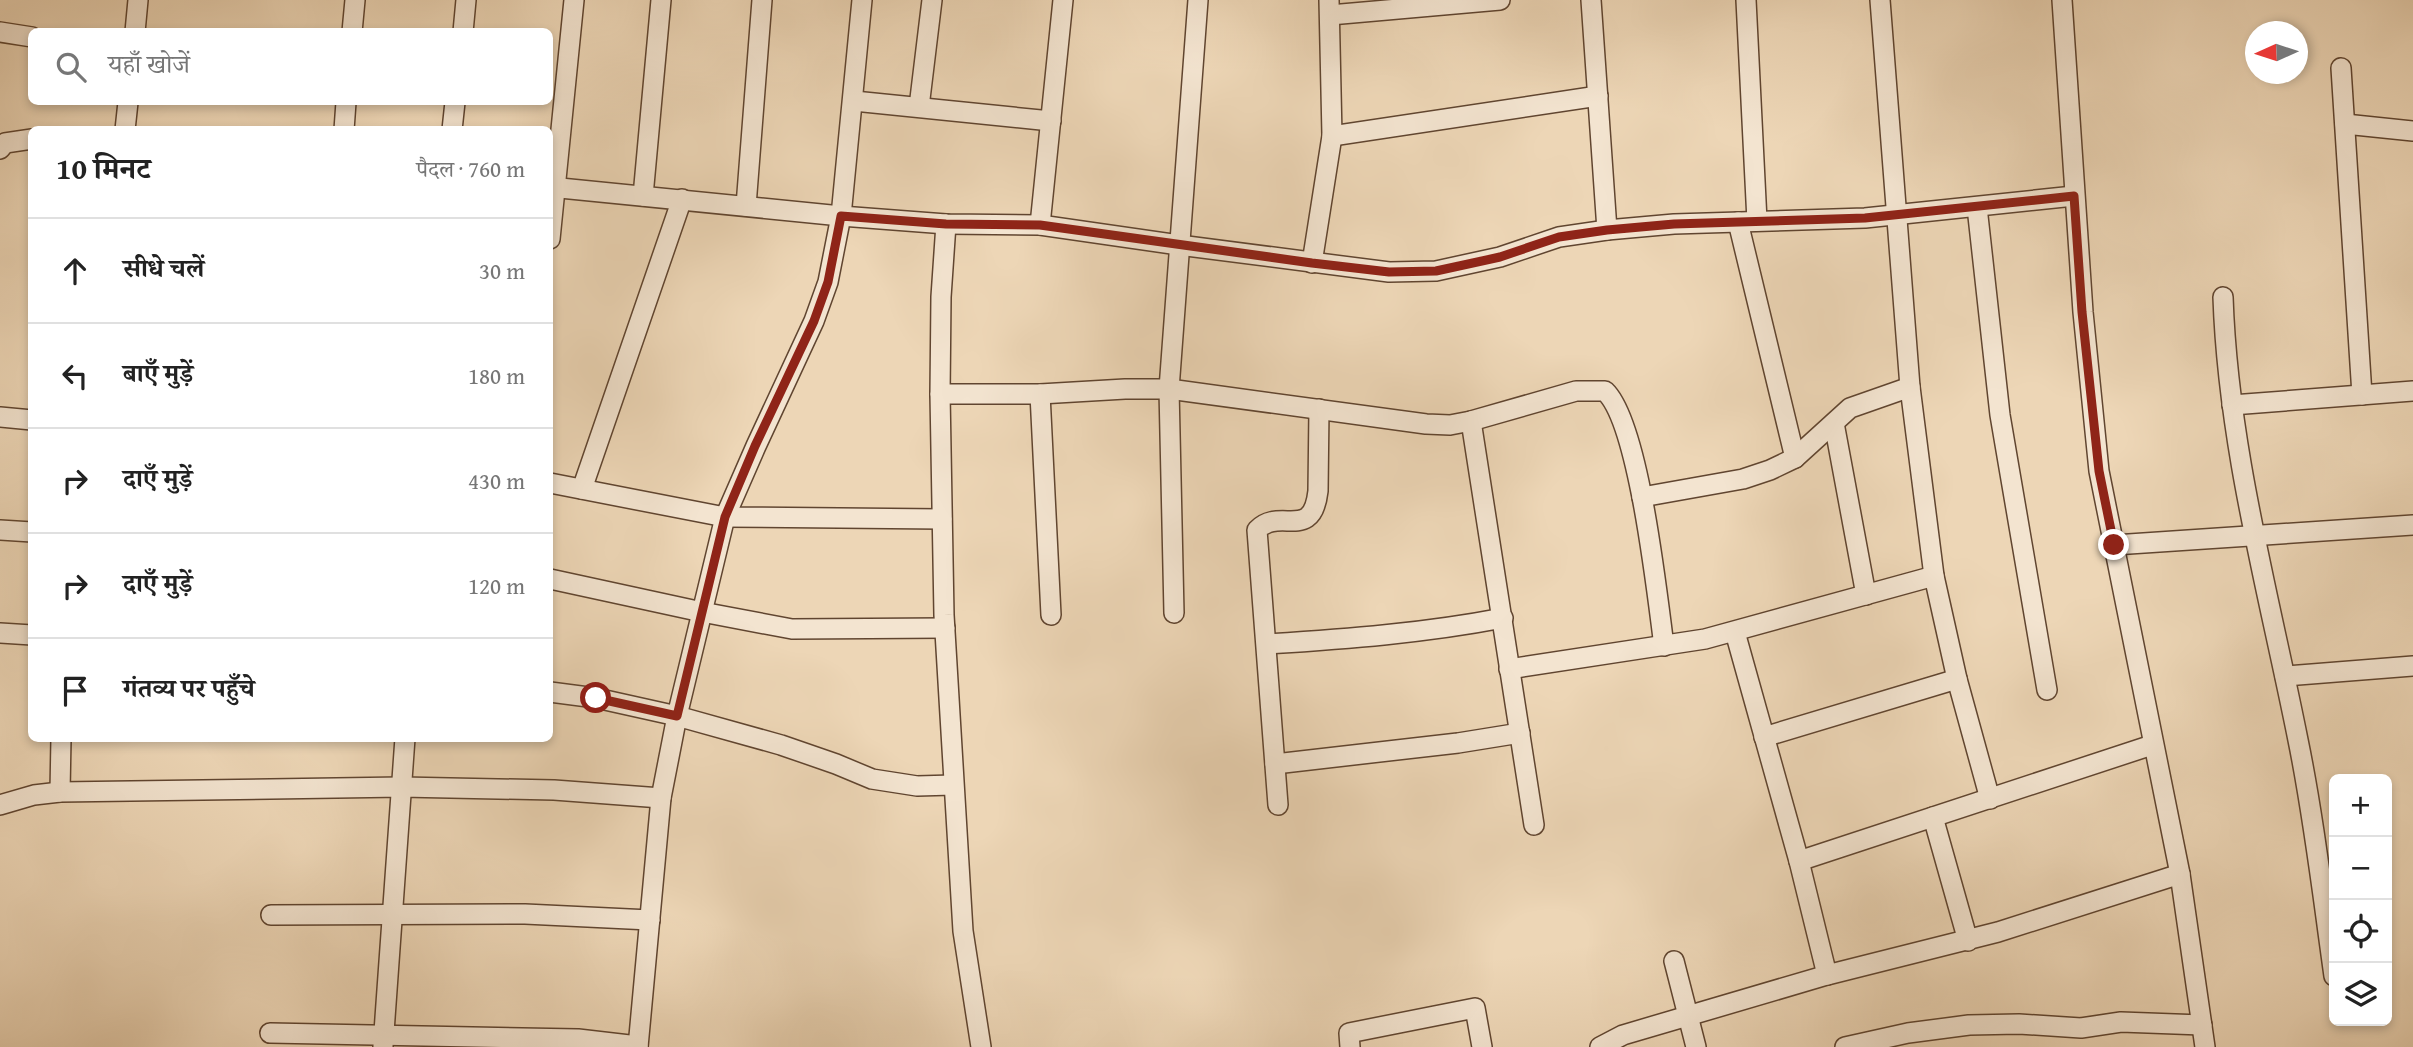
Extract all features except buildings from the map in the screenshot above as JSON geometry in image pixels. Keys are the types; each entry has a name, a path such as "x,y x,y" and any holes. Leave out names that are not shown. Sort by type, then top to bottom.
{"street":[{"path":"135,28 138,0"},
{"path":"352,28 355,0"},
{"path":"463,28 466,0"},
{"path":"553,178 574,0"},
{"path":"643,196 661,0"},
{"path":"746,206 762,0"},
{"path":"270,1033 384,1041 578,1039 638,1046 661,798 677,716 725,517 814,321 828,282 841,216 862,0"},
{"path":"919,107 932,0"},
{"path":"1040,225 1063,0"},
{"path":"1174,613 1169,389 1198,0"},
{"path":"1312,263 1332,136 1329,7 1500,0"},
{"path":"1591,0 1607,230"},
{"path":"1746,0 1747,222 1794,458"},
{"path":"1880,0 1910,387 1934,576 1957,680 1990,799"},
{"path":"2062,0 2082,312 2097,459 2152,745 2180,874 2205,1047"},
{"path":"0,32 28,36"},
{"path":"2341,68 2362,395"},
{"path":"1332,136 1598,96"},
{"path":"853,101 1051,121"},
{"path":"125,126 128,105"},
{"path":"344,126 346,105"},
{"path":"452,126 455,105"},
{"path":"2345,124 2413,131"},
{"path":"0,149 5,143 28,140"},
{"path":"553,187 841,216 946,224 1040,225 1179,246 1389,272 1436,271 1500,257 1559,237 1607,230 1674,224 1896,216 2074,196"},
{"path":"582,489 682,199"},
{"path":"1977,207 2000,415 2047,690"},
{"path":"946,224 941,297 940,394 945,628 964,932 981,1047"},
{"path":"2223,297 2232,405 2299,744 2332,963"},
{"path":"1642,497 1744,479 1770,470 1794,458 1850,408 1910,387"},
{"path":"940,394 1040,394 1169,389 1450,425 1576,391 1605,391 1613,399 1620,413 1642,497 1664,646"},
{"path":"2232,405 2413,391"},
{"path":"1040,394 1051,615"},
{"path":"1278,805 1257,530 1269,522 1303,520 1312,515 1318,491 1319,409"},
{"path":"0,417 28,420"},
{"path":"1471,421 1534,825"},
{"path":"1834,424 1866,595"},
{"path":"553,484 725,517 943,519"},
{"path":"2114,545 2413,525"},
{"path":"0,530 28,532"},
{"path":"1509,668 1664,646 1735,632 1934,576"},
{"path":"553,580 792,629 945,628"},
{"path":"1267,645 1446,629 1503,618"},
{"path":"1735,632 1799,861 1827,975"},
{"path":"0,633 28,635"},
{"path":"2285,676 2413,666"},
{"path":"1764,737 1957,680"},
{"path":"553,692 596,698 677,716 781,745 872,779 917,786 953,785"},
{"path":"1276,764 1458,743 1520,733"},
{"path":"60,792 61,742"},
{"path":"384,1041 405,742"},
{"path":"1799,861 2152,745"},
{"path":"0,805 34,795 60,792 402,787 554,790 661,798"},
{"path":"1933,817 1968,940"},
{"path":"1600,1047 1623,1035 1827,975 1968,940 2180,874"},
{"path":"271,915 525,914 650,920"},
{"path":"1674,961 1696,1047"},
{"path":"1350,1047 1349,1033 1475,1008 1482,1047"},
{"path":"1845,1047 1908,1033 1969,1025 2019,1024 2081,1028 2121,1022 2202,1025"}],"route":[{"path":"596,698 677,716 725,517 814,321 828,282 841,216 946,224 1040,225 1179,246 1389,272 1436,271 1500,257 1559,237 1607,230 1674,224 1865,218 2074,196 2089,387 2099,471 2114,545"}]}
